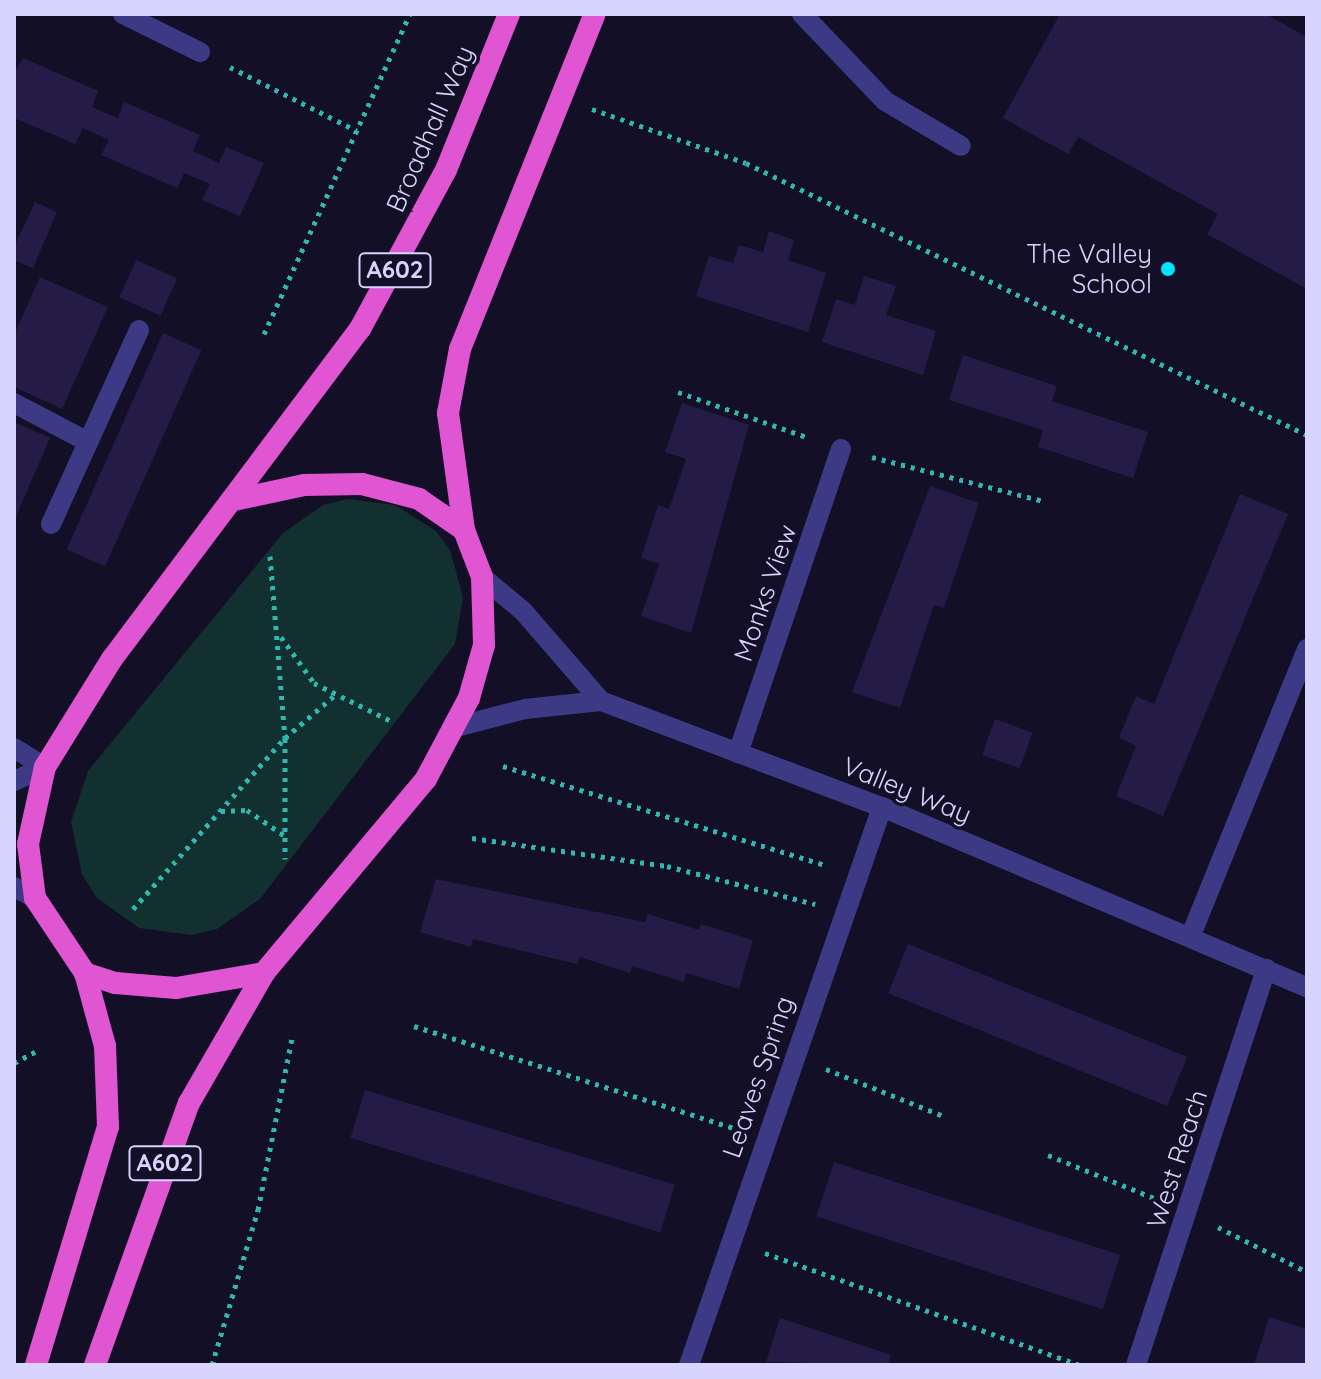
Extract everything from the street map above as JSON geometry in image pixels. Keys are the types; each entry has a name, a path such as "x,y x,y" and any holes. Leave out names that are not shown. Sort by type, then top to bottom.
{"highway":[{"name":"Broadhall Way","path":"35,898 28,844 45,767 112,659 315,396 406,252 509,14"},
{"path":"35,898 85,973 148,988 264,973 426,779 456,727 484,645 482,577 464,530 448,413 460,349 560,93 595,14"},
{"path":"234,500 304,485 362,484 419,499 464,530"},
{"name":"A602","path":"36,1365 108,1127 105,1046 85,973"},
{"name":"A602","path":"95,1365 189,1103 264,973"}],"street":[{"path":"123,14 200,52"},
{"path":"802,14 885,101 961,146"},
{"path":"51,524 139,330"},
{"path":"14,403 88,442"},
{"name":"Monks View","path":"738,753 841,449"},
{"name":"Valley Way","path":"482,577 523,611 601,701"},
{"path":"1191,935 1307,649"},
{"name":"Valley Way","path":"456,727 525,709 601,701 882,807 1191,935 1307,987"},
{"path":"14,748 45,767"},
{"path":"14,781 45,767"},
{"name":"Leaves Spring","path":"689,1365 792,1055 855,874 882,807"},
{"path":"14,887 35,898"},
{"name":"West Reach","path":"1136,1365 1266,969"}],"path":[{"path":"264,334 410,14"},
{"path":"200,52 357,131"},
{"path":"560,93 746,163 1307,435"},
{"path":"270,556 279,634 285,738 285,859"},
{"path":"279,634 314,683 391,721"},
{"path":"133,909 285,738 335,695"},
{"path":"503,766 855,874"},
{"path":"220,811 247,810 285,836"},
{"path":"472,838 667,866 843,911"},
{"path":"414,1026 765,1138"},
{"path":"212,1365 258,1210 292,1039"},
{"path":"14,1063 35,1052"},
{"path":"792,1055 946,1117"},
{"path":"1048,1155 1188,1212 1307,1272"},
{"path":"730,1241 1079,1365"}],"green space":[{"path":"347,499 395,505 436,531 450,550 463,597 455,644 260,899 217,929 191,935 139,928 96,897 82,874 71,822 88,771 283,533 323,505"}],"building":[{"path":"1060,14 1266,14 1307,37 1307,289 1207,234 1218,214 1078,137 1068,154 1003,118"},
{"path":"23,58 98,91 92,107 118,118 124,102 200,135 193,151 219,163 226,147 264,163 240,216 202,200 210,184 184,173 177,188 101,155 109,140 83,128 75,144 14,118 14,73"},
{"path":"35,202 57,212 33,268 14,260 14,247"},
{"path":"769,231 794,240 788,260 826,273 808,332 696,296 709,256 733,263 739,245 763,252"},
{"path":"136,260 177,278 160,316 119,297"},
{"path":"864,276 896,286 886,315 936,331 923,375 822,342 836,299 855,305"},
{"path":"40,277 108,307 62,409 14,387 14,335"},
{"path":"163,333 201,350 105,567 67,550"},
{"path":"963,355 1057,386 1052,401 1148,432 1133,478 1038,447 1043,430 949,400"},
{"path":"682,403 749,425 691,633 641,616 659,564 641,558 658,505 669,509 686,459 665,452"},
{"path":"14,422 50,438 14,521"},
{"path":"930,486 979,503 944,608 934,605 900,708 852,692"},
{"path":"1240,494 1288,514 1163,816 1116,796 1136,746 1119,738 1136,696 1154,704"},
{"path":"995,719 1033,733 1020,768 982,755"},
{"path":"436,879 645,922 648,914 699,930 701,924 753,940 739,989 686,973 684,982 632,966 630,973 580,957 577,964 473,939 471,947 420,932"},
{"path":"908,944 1187,1057 1167,1106 888,993"},
{"path":"365,1090 675,1185 660,1233 350,1138"},
{"path":"834,1162 1120,1255 1103,1309 816,1216"},
{"path":"1269,1317 1307,1329 1307,1365 1254,1365"},
{"path":"780,1318 891,1355 888,1365 766,1362"}],"place":[{"name":"The Valley School","path":"1168,269"}]}
